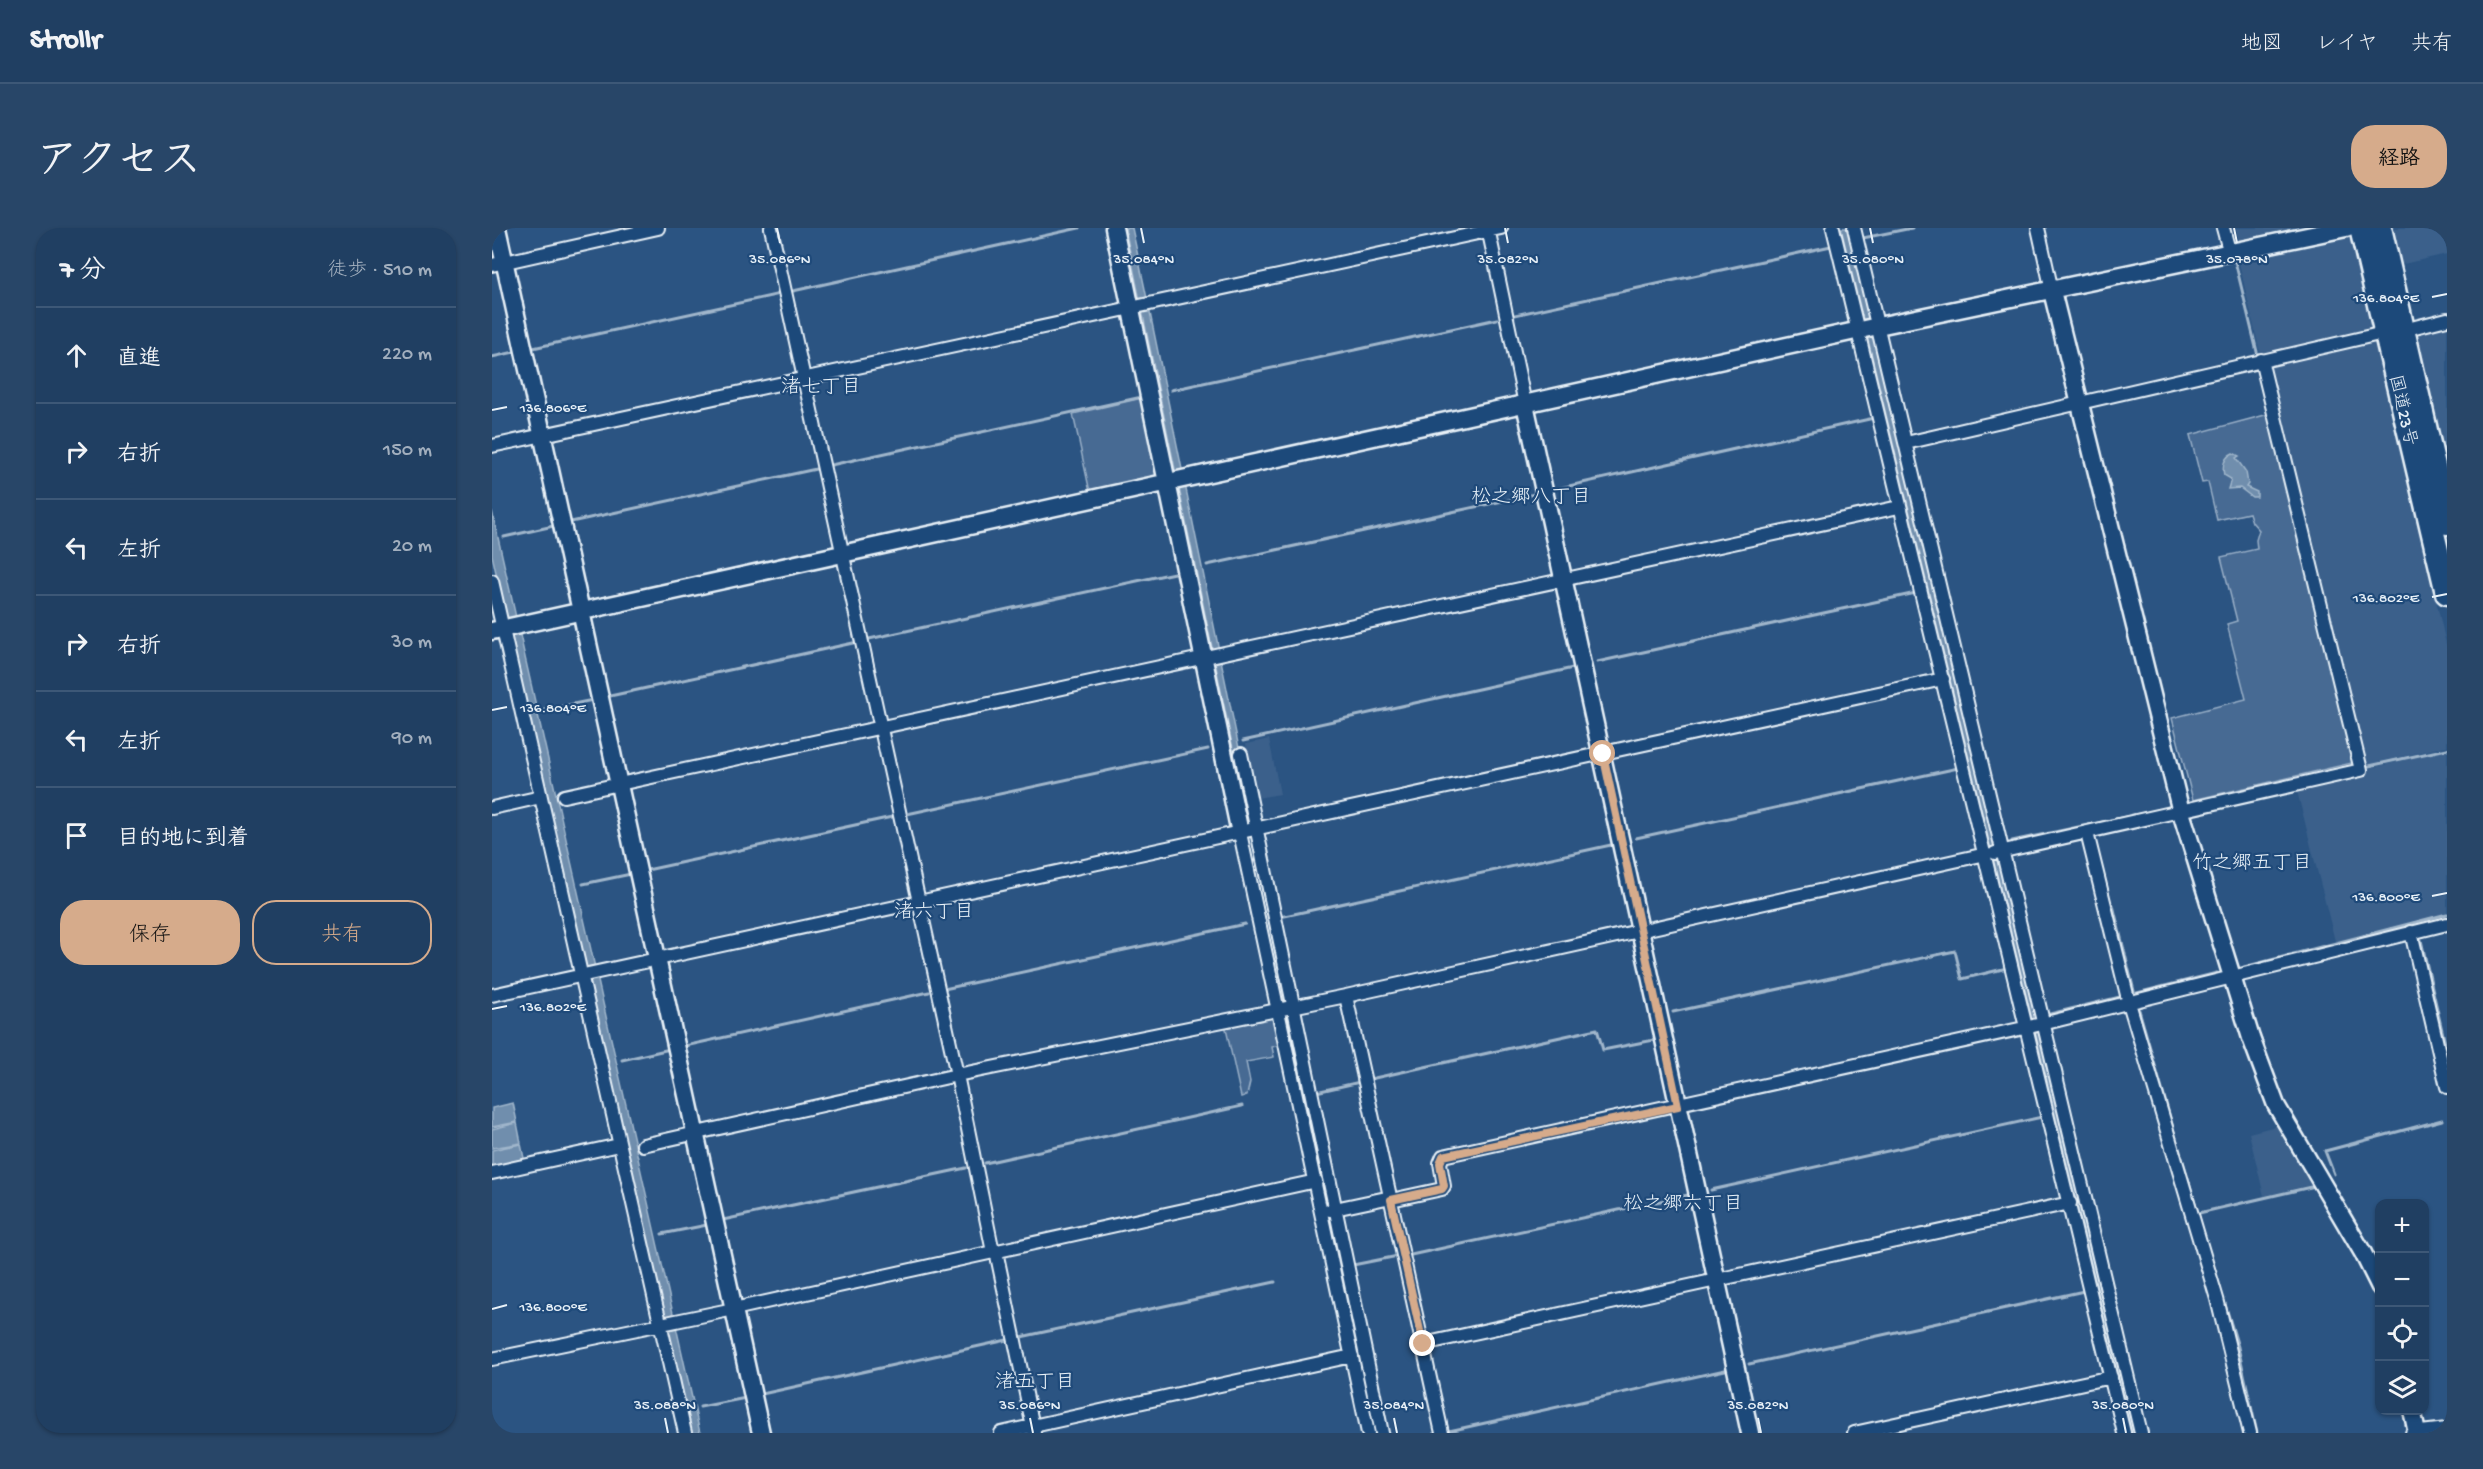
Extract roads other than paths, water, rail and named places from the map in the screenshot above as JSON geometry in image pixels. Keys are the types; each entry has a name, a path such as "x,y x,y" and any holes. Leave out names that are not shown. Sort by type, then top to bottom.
{"highway":[{"name":"国道23号","path":"2361,228 2447,593"},
{"name":"国道23号","path":"2380,228 2447,523"}],"street":[{"path":"497,228 498,263 543,436 761,1433"},
{"path":"498,263 658,228"},
{"path":"771,228 1033,1430"},
{"path":"1114,228 1139,307 1248,831 1279,1009 1316,1181 1329,1210 1382,1433"},
{"path":"1833,228 2124,1433"},
{"path":"1854,228 2141,1433"},
{"path":"2038,228 2181,812 2251,1038 2276,1104 2363,1253 2375,1278"},
{"path":"2223,228 2230,254"},
{"path":"497,630 1859,330 2346,228"},
{"path":"492,446 1493,229 1525,404 1750,1433"},
{"path":"2415,327 2447,319"},
{"path":"1906,443 2375,335"},
{"path":"643,1145 957,1075 1346,996 2002,852 2361,770 2261,360"},
{"path":"564,796 1899,507"},
{"path":"492,581 497,630 541,797 685,1433"},
{"path":"492,995 1942,679"},
{"path":"1241,754 1248,831 1294,1006 1352,1356 1368,1433"},
{"path":"492,808 541,797"},
{"path":"2087,833 2129,1003 2217,1299 2250,1433"},
{"path":"1329,1210 1442,1189 1444,1186 1440,1163 1443,1156 2042,1024 2447,924"},
{"path":"2411,932 2447,1088"},
{"path":"1346,996 1442,1433"},
{"path":"492,1173 619,1145"},
{"path":"492,1359 734,1309 1316,1181"},
{"path":"1423,1344 2070,1203"},
{"path":"1000,1433 1033,1430 1352,1356"},
{"path":"1854,1433 2111,1377"},
{"path":"2413,1415 2417,1433"},
{"path":"2412,1433 2447,1429"}],"waterway":[{"path":"793,291 1079,228"},
{"path":"1863,238 1912,228"},
{"path":"1515,315 1831,246"},
{"path":"2235,261 2258,356"},
{"path":"533,348 780,294"},
{"path":"1171,390 1497,319"},
{"path":"492,357 519,351"},
{"path":"831,465 1142,397"},
{"path":"1560,488 1874,418"},
{"path":"571,522 816,469"},
{"path":"1207,565 1535,494"},
{"path":"504,537 558,525"},
{"path":"869,639 1174,573"},
{"path":"1597,662 1916,593"},
{"path":"610,696 853,643"},
{"path":"1243,741 1573,668"},
{"path":"544,710 593,700"},
{"path":"907,814 1208,749"},
{"path":"2369,766 2447,749"},
{"path":"1636,838 1958,768"},
{"path":"2012,841 2168,808"},
{"path":"647,870 892,817"},
{"path":"1280,917 1611,845"},
{"path":"583,884 631,874"},
{"path":"2113,905 2134,991"},
{"path":"2244,967 2447,914"},
{"path":"944,989 1245,924"},
{"path":"2421,940 2447,1052"},
{"path":"1673,1012 1955,951 1962,979 2007,968"},
{"path":"2137,993 2217,973"},
{"path":"685,1046 929,992"},
{"path":"2050,1014 2120,997"},
{"path":"2139,1010 2178,1145"},
{"path":"1370,1079 1597,1029 1603,1050 1654,1040"},
{"path":"622,1060 670,1049"},
{"path":"1316,1092 1360,1082"},
{"path":"985,1163 1242,1106"},
{"path":"1711,1190 2042,1117"},
{"path":"2334,1174 2325,1151 2442,1120"},
{"path":"2181,1155 2186,1171"},
{"path":"723,1220 966,1168"},
{"path":"2188,1178 2208,1249"},
{"path":"2199,1213 2315,1186"},
{"path":"1411,1255 1688,1195"},
{"path":"662,1234 707,1225"},
{"path":"1353,1265 1398,1256"},
{"path":"1021,1337 1275,1282"},
{"path":"1749,1364 2084,1291"},
{"path":"2224,1301 2238,1347 2257,1433"},
{"path":"762,1394 1007,1340"},
{"path":"1449,1431 1725,1370"},
{"path":"700,1407 746,1398"}],"district":[{"name":"渚七丁目","path":"821,385"},
{"name":"松之郷八丁目","path":"1531,495"},
{"name":"竹之郷五丁目","path":"2252,861"},
{"name":"渚六丁目","path":"934,910"},
{"name":"松之郷六丁目","path":"1683,1202"},
{"name":"渚五丁目","path":"1035,1380"}]}
